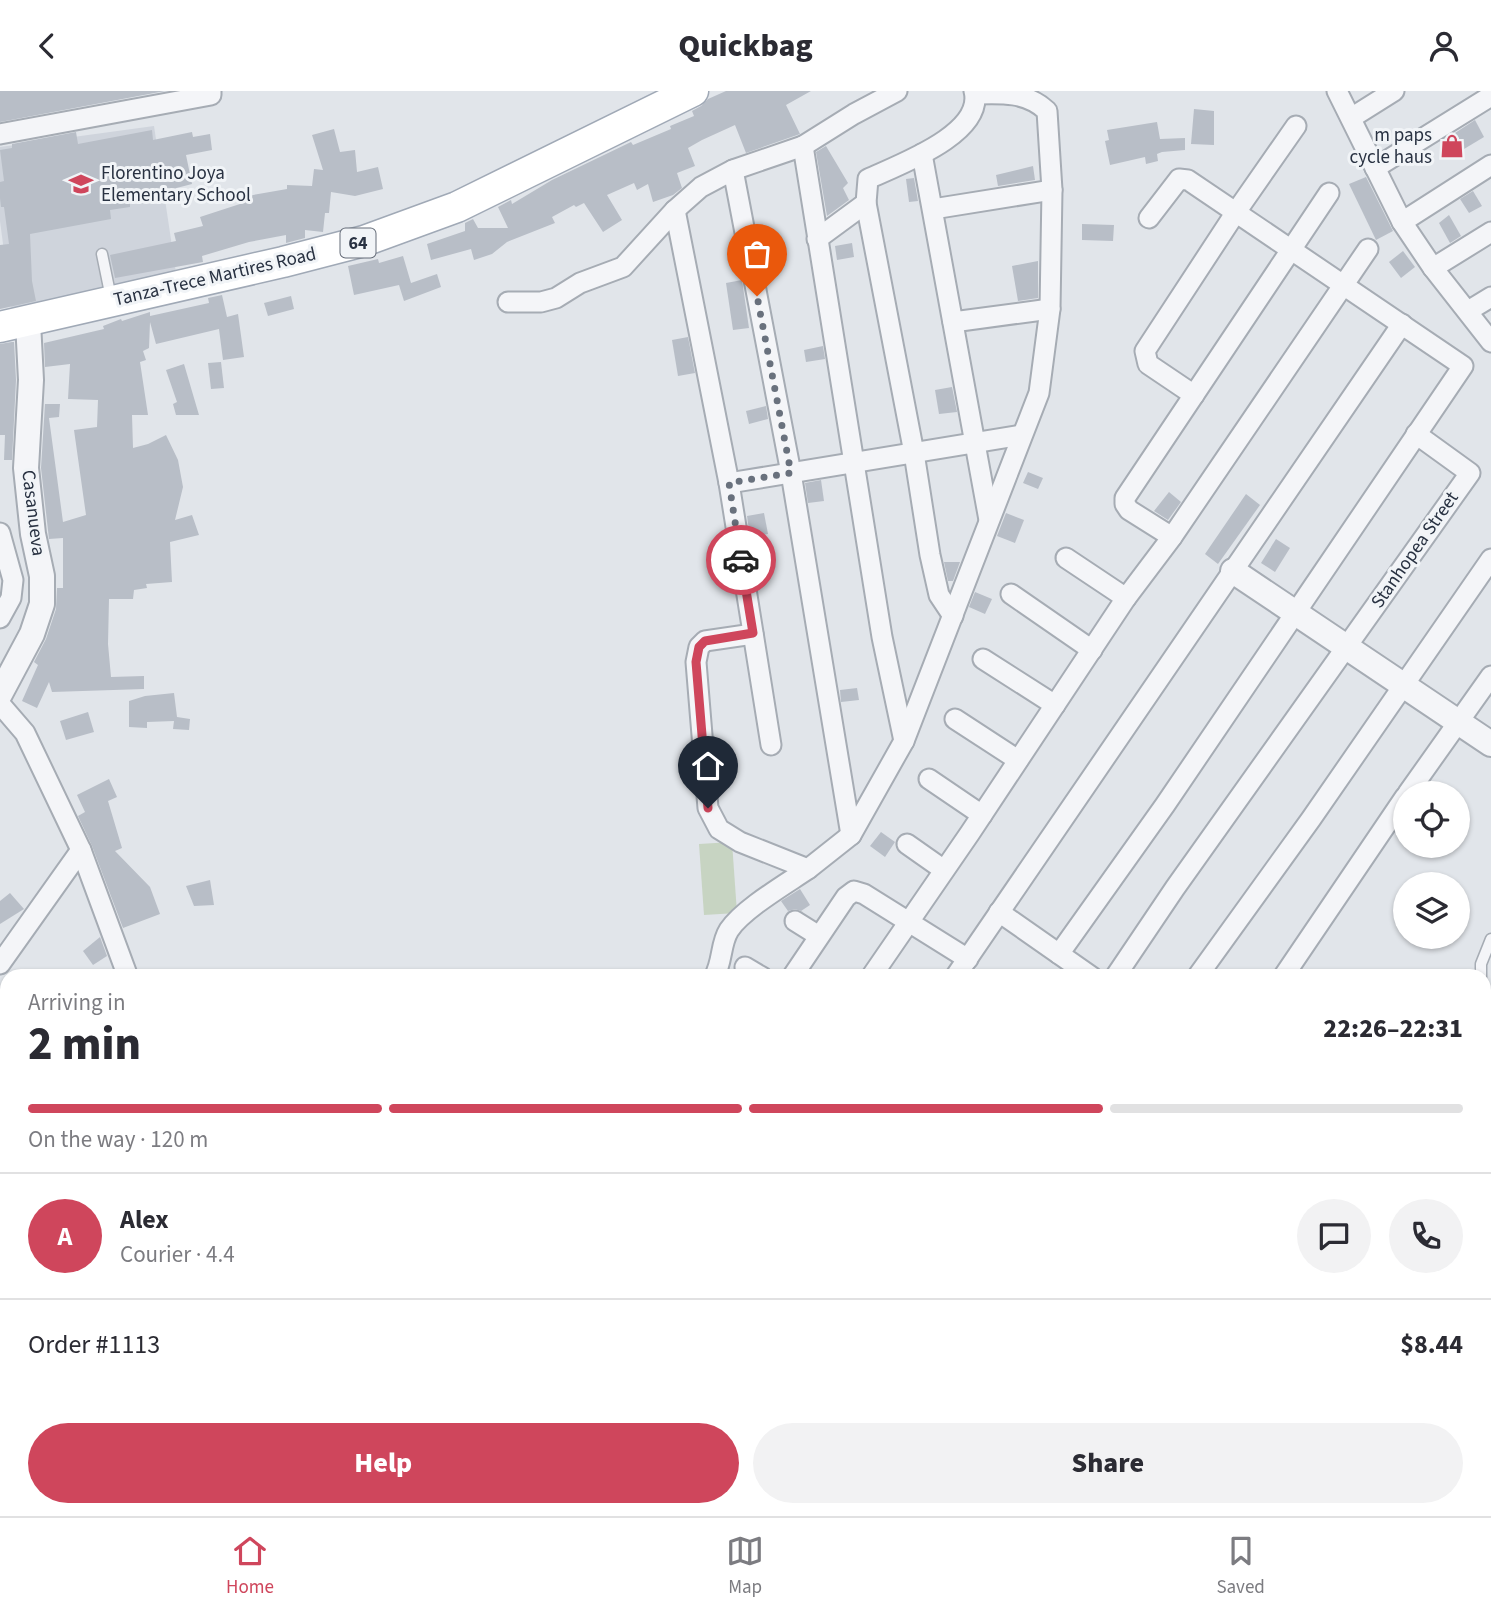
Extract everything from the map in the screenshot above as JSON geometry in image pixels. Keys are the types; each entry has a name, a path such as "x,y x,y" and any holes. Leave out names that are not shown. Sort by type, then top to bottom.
{"main road":[{"name":"Tanza-Trece Martires Road","path":"14,324 365,241 457,207 693,91"}],"street":[{"path":"0,134 211,95 211,91"},
{"path":"508,302 541,302 580,283 623,267 675,210 701,187 733,170 803,146 897,91"},
{"path":"1337,91 1402,222 1433,268 1489,333"},
{"path":"1351,118 1394,91"},
{"path":"718,969 723,942 730,929 745,914 851,835 904,741 953,616 1021,435 1039,393 1050,309 1052,190 1047,111 1037,101 1001,93 975,93 972,111 954,134 922,154 868,179 866,203 914,453 930,555 939,595 953,616"},
{"path":"1375,168 1491,96"},
{"path":"1194,395 1148,364 1145,351 1296,126"},
{"path":"803,146 881,636 904,741"},
{"path":"922,154 989,521"},
{"path":"1402,222 1491,166"},
{"path":"733,170 791,473 851,835"},
{"path":"1059,954 1165,805 1463,366 1188,180 1179,179 1149,218"},
{"path":"933,209 1052,190"},
{"path":"1172,537 1129,509 1125,498 1329,193"},
{"path":"817,239 866,203"},
{"path":"675,210 729,483 771,745"},
{"path":"1433,268 1491,232"},
{"path":"876,969 1126,599 1172,537 1368,249"},
{"path":"1468,310 1491,297"},
{"path":"953,322 1050,309"},
{"name":"Casanueva","path":"0,694 32,634 42,604 42,576 33,534 26,468 31,380 14,324"},
{"path":"961,969 1402,324"},
{"name":"Stanhopea Street","path":"1347,647 1469,473 1416,434"},
{"path":"729,483 1021,435"},
{"path":"0,618 11,598 13,580 1,537 33,534"},
{"path":"1066,558 1126,599"},
{"path":"1203,969 1491,559"},
{"path":"1233,571 1491,744"},
{"path":"1011,594 1092,650"},
{"path":"753,633 705,641 699,647 696,662 708,808 719,829 740,842 808,869"},
{"path":"1120,969 1347,647"},
{"path":"983,659 1055,705"},
{"path":"1417,781 1491,676"},
{"path":"0,704 25,733 81,850 125,969"},
{"path":"955,719 1018,760"},
{"path":"929,779 982,815"},
{"path":"1288,969 1393,816"},
{"path":"907,844 944,870"},
{"path":"0,964 81,850"},
{"path":"797,969 846,897 854,891 864,894 968,959"},
{"path":"999,912 1081,969"},
{"path":"795,921 819,936"}],"lane":[{"path":"102,254 111,302"},
{"path":"1481,969 1491,939"}],"shaded area":[{"name":"Florentino Joya Elementary School","path":"154,126 176,273 12,312 0,221 0,147"}],"green space":[{"path":"732,842 737,913 704,915 699,844"}],"building":[{"path":"0,91 165,91 0,122"},
{"path":"726,91 811,91 786,105 800,134 746,153 735,125 688,148 695,166 677,173 682,188 673,195 653,202 648,184 637,190 634,183 607,195 622,220 603,232 584,203 576,207 574,205 552,217 555,223 507,242 492,254 474,260 471,249 431,260 427,244 465,231 465,223 473,219 478,228 508,228 498,207 511,200 512,204 552,180 631,142 633,145 671,129 670,126 694,116 692,111 708,99"},
{"path":"1194,109 1214,111 1214,145 1191,144"},
{"path":"1475,120 1484,137 1464,149 1455,133"},
{"path":"1157,122 1160,139 1185,138 1185,150 1162,152 1157,154 1158,161 1146,164 1145,157 1110,165 1105,141 1109,140 1107,130"},
{"path":"334,129 340,152 355,150 357,172 378,167 383,189 355,196 331,192 329,213 325,213 323,232 305,230 305,238 286,243 286,235 249,242 202,256 203,262 115,278 110,255 176,241 174,233 203,226 200,217 243,203 242,197 287,189 287,185 312,186 314,169 323,170 312,135"},
{"path":"152,130 153,140 192,132 193,137 210,134 212,150 186,155 192,184 157,193 158,199 130,203 130,207 110,210 111,219 30,234 32,281 36,301 0,309 0,245 9,244 4,207 1,207 0,198 0,182 4,181 0,150 12,148 12,144 76,132 78,144"},
{"path":"826,146 848,183 843,188 849,200 827,216 816,152"},
{"path":"1033,166 1035,180 998,186 996,175"},
{"path":"1366,177 1393,231 1376,240 1349,184"},
{"path":"914,178 918,201 909,202 906,179"},
{"path":"1473,191 1482,206 1469,213 1460,199"},
{"path":"1449,215 1461,236 1450,243 1439,223"},
{"path":"1082,224 1114,225 1113,241 1082,240"},
{"path":"852,243 854,257 837,260 835,246"},
{"path":"1403,251 1415,267 1401,278 1389,262"},
{"path":"403,256 411,283 437,274 441,287 404,301 399,285 354,295 348,266 378,259 379,263"},
{"path":"1038,261 1038,298 1018,301 1012,266"},
{"path":"742,280 749,328 733,330 726,283"},
{"path":"222,295 227,317 238,314 244,357 223,360 219,329 156,344 150,322 149,348 143,351 146,360 140,362 148,415 132,415 133,448 166,435 178,460 183,487 175,520 192,515 199,535 170,542 172,582 146,584 147,588 134,590 133,599 109,599 108,644 111,677 144,676 144,689 52,692 49,682 37,708 22,701 38,665 34,662 46,639 56,609 57,588 63,588 63,538 49,539 41,468 45,404 60,404 59,417 49,418 63,522 86,515 74,430 97,427 98,400 68,399 70,364 45,367 44,343 104,329 103,326 121,319 122,321 150,312 150,316 209,303 208,298"},
{"path":"291,296 294,309 268,316 264,303"},
{"path":"688,337 695,373 678,376 672,340"},
{"path":"14,342 16,380 12,460 4,460 5,435 0,435 0,344"},
{"path":"823,346 825,359 806,362 804,350"},
{"path":"221,362 224,388 211,389 208,363"},
{"path":"184,364 199,415 176,415 173,404 177,402 166,370"},
{"path":"952,387 957,412 939,414 935,390"},
{"path":"766,406 768,419 749,424 746,411"},
{"path":"1028,472 1043,478 1038,489 1023,483"},
{"path":"821,480 824,501 808,503 805,483"},
{"path":"1169,492 1181,502 1168,520 1154,511"},
{"path":"1246,494 1260,505 1218,564 1205,554"},
{"path":"764,513 768,534 750,537 747,516"},
{"path":"1006,513 1024,520 1015,543 997,536"},
{"path":"1276,539 1290,548 1275,572 1261,563"},
{"path":"944,562 960,562 953,581 948,581"},
{"path":"975,592 992,599 985,614 969,607"},
{"path":"857,688 859,700 841,702 840,690"},
{"path":"174,693 177,717 190,719 189,730 173,729 174,721 147,722 147,728 129,727 129,701 145,696"},
{"path":"88,712 94,732 66,740 60,721"},
{"path":"109,779 117,797 108,801 122,848 115,851 150,887 160,914 123,928 78,816 85,812 77,795"},
{"path":"881,832 895,842 885,857 870,846"},
{"path":"210,880 214,905 194,906 186,886"},
{"path":"800,889 810,905 801,911 788,911 781,901"},
{"path":"10,893 24,909 0,924 0,901"},
{"path":"100,937 107,956 93,965 83,951"}],"way so far":[{"path":"741,560 729,483 791,473 757,296"}],"place":[{"name":"m paps cycle haus","path":"1452,146"},
{"name":"Florentino Joya Elementary School","path":"81,184"}],"route":[{"path":"708,808 696,662 699,647 705,641 753,633 741,560"}]}
